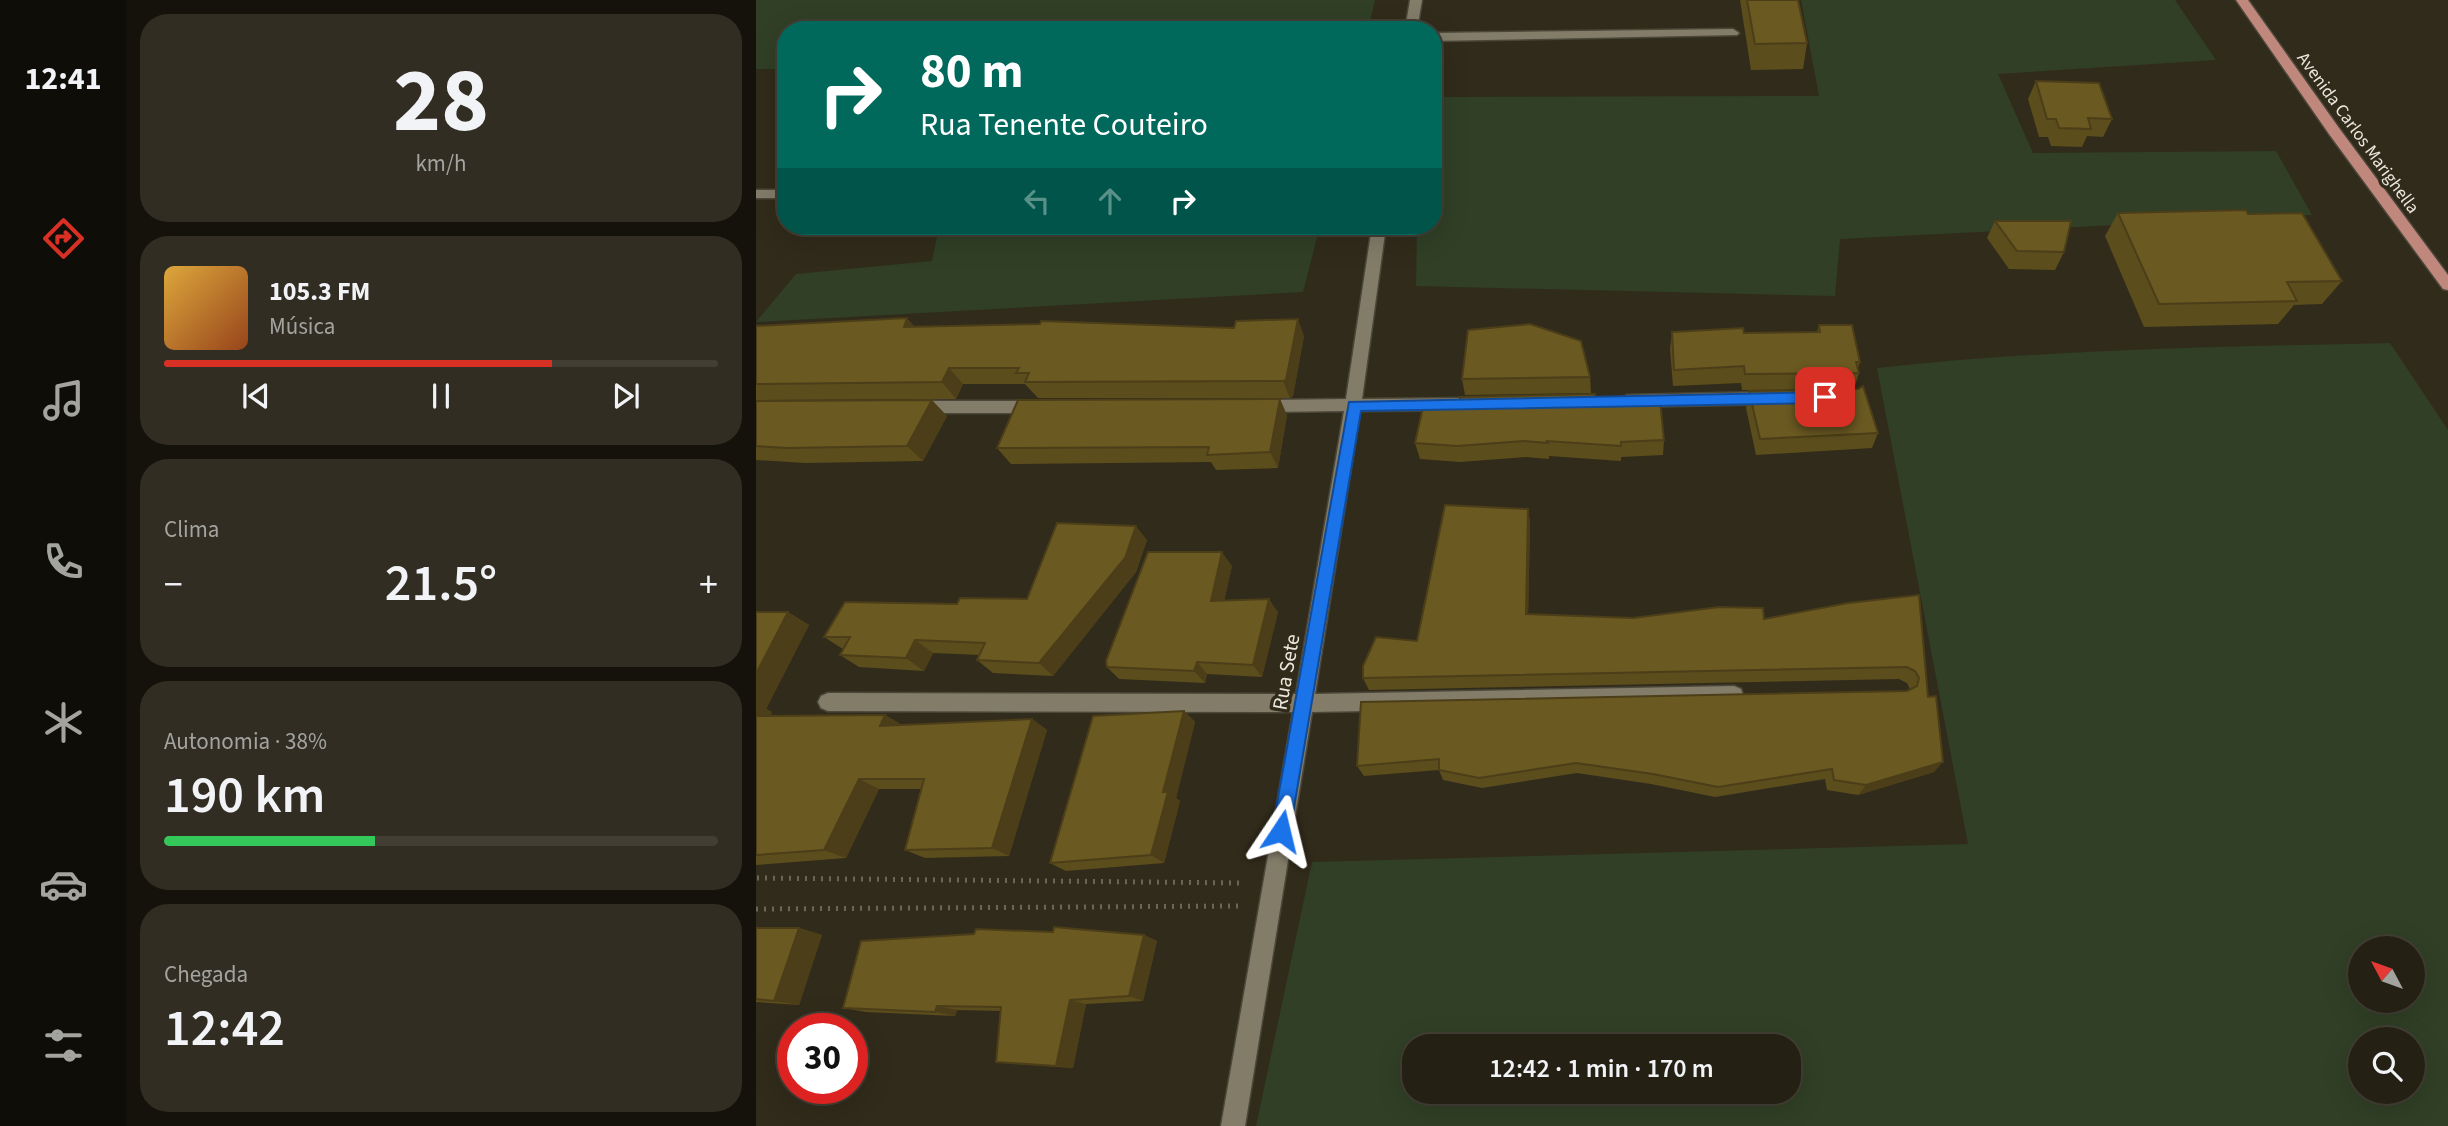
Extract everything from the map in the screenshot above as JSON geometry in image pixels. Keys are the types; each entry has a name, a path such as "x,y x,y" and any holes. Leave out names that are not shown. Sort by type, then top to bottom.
{"main road":[{"name":"Avenida Carlos Marighella","path":"2242,0 2334,131 2448,285"}],"street":[{"path":"1412,21 1416,0"},
{"path":"1442,37 1733,33"},
{"path":"756,194 777,194"},
{"name":"Rua Sete","path":"1233,1126 1354,406 1378,235"},
{"path":"1614,401 1782,398"},
{"path":"1244,406 1503,403"},
{"path":"895,408 1049,407"},
{"path":"828,702 1304,702 1747,694"}],"path":[{"path":"757,878 1272,883"},
{"path":"756,909 1268,906"}],"green space":[{"path":"756,0 1375,0 1370,21 777,21 777,69 756,69"},
{"path":"1801,0 2175,0 2216,60 1998,74 2033,153 2276,151 2312,215 1840,239 1835,296 1416,286 1417,235 1442,235 1442,97 1819,96"},
{"path":"937,235 1318,235 1303,292 756,322 796,274 932,261"},
{"path":"2390,343 2448,430 2448,1126 1256,1126 1312,862 1968,844 1877,368 2069,353"}],"building":[{"path":"1747,0 1798,0 1807,43 1755,44"},
{"path":"2036,81 2099,83 2112,119 2088,118 2091,129 2059,128 2056,119 2047,119"},
{"path":"2246,210 2248,214 2302,213 2342,281 2287,282 2297,301 2159,304 2118,213"},
{"path":"1995,221 2071,221 2064,252 2017,251"},
{"path":"907,318 904,327 1040,324 1041,321 1234,328 1236,321 1298,319 1286,380 1283,381 1025,382 1029,373 1016,373 1019,368 949,368 942,382 756,384 756,326"},
{"path":"1530,324 1581,341 1590,377 1462,379 1468,330"},
{"path":"1819,325 1852,325 1860,362 1856,362 1859,373 1745,374 1744,366 1674,370 1672,332 1743,328 1744,333 1820,332"},
{"path":"1863,386 1878,433 1760,439 1749,391 1858,389"},
{"path":"1595,394 1595,397 1660,401 1664,440 1621,442 1621,446 1547,441 1548,443 1524,441 1457,446 1415,443 1423,407 1459,406 1460,397"},
{"path":"1280,399 1270,452 1207,455 1209,447 997,448 1018,400"},
{"path":"932,400 907,446 756,446 756,401"},
{"path":"1445,505 1528,509 1526,614 1633,618 1719,607 1763,608 1764,619 1848,603 1919,595 1928,697 1936,696 1943,762 1866,785 1834,780 1832,769 1718,787 1576,763 1479,778 1439,770 1439,759 1357,766 1361,702 1907,691 1917,686 1919,678 1915,671 1907,667 1363,678 1363,666 1376,637 1417,641"},
{"path":"1057,523 1136,526 1125,558 1039,663 977,660 985,643 915,640 906,658 840,655 850,637 824,637 845,602 957,604 960,598 1027,599"},
{"path":"1148,552 1222,552 1211,601 1269,599 1253,665 1197,662 1194,671 1107,667 1106,661"},
{"path":"756,612 788,612 756,674"},
{"path":"1184,711 1163,792 1168,792 1151,855 1050,863 1093,716"},
{"path":"885,715 880,726 1032,719 992,848 905,850 924,779 859,779 824,850 756,855 756,716"},
{"path":"1054,927 1144,935 1129,996 1070,1000 1056,1066 996,1062 1001,1007 937,1006 935,1012 843,1008 861,941 974,934 976,929 1053,932"},
{"path":"756,928 799,928 774,1001 756,999"}],"route":[{"path":"1281,831 1354,406 1825,397"}]}
